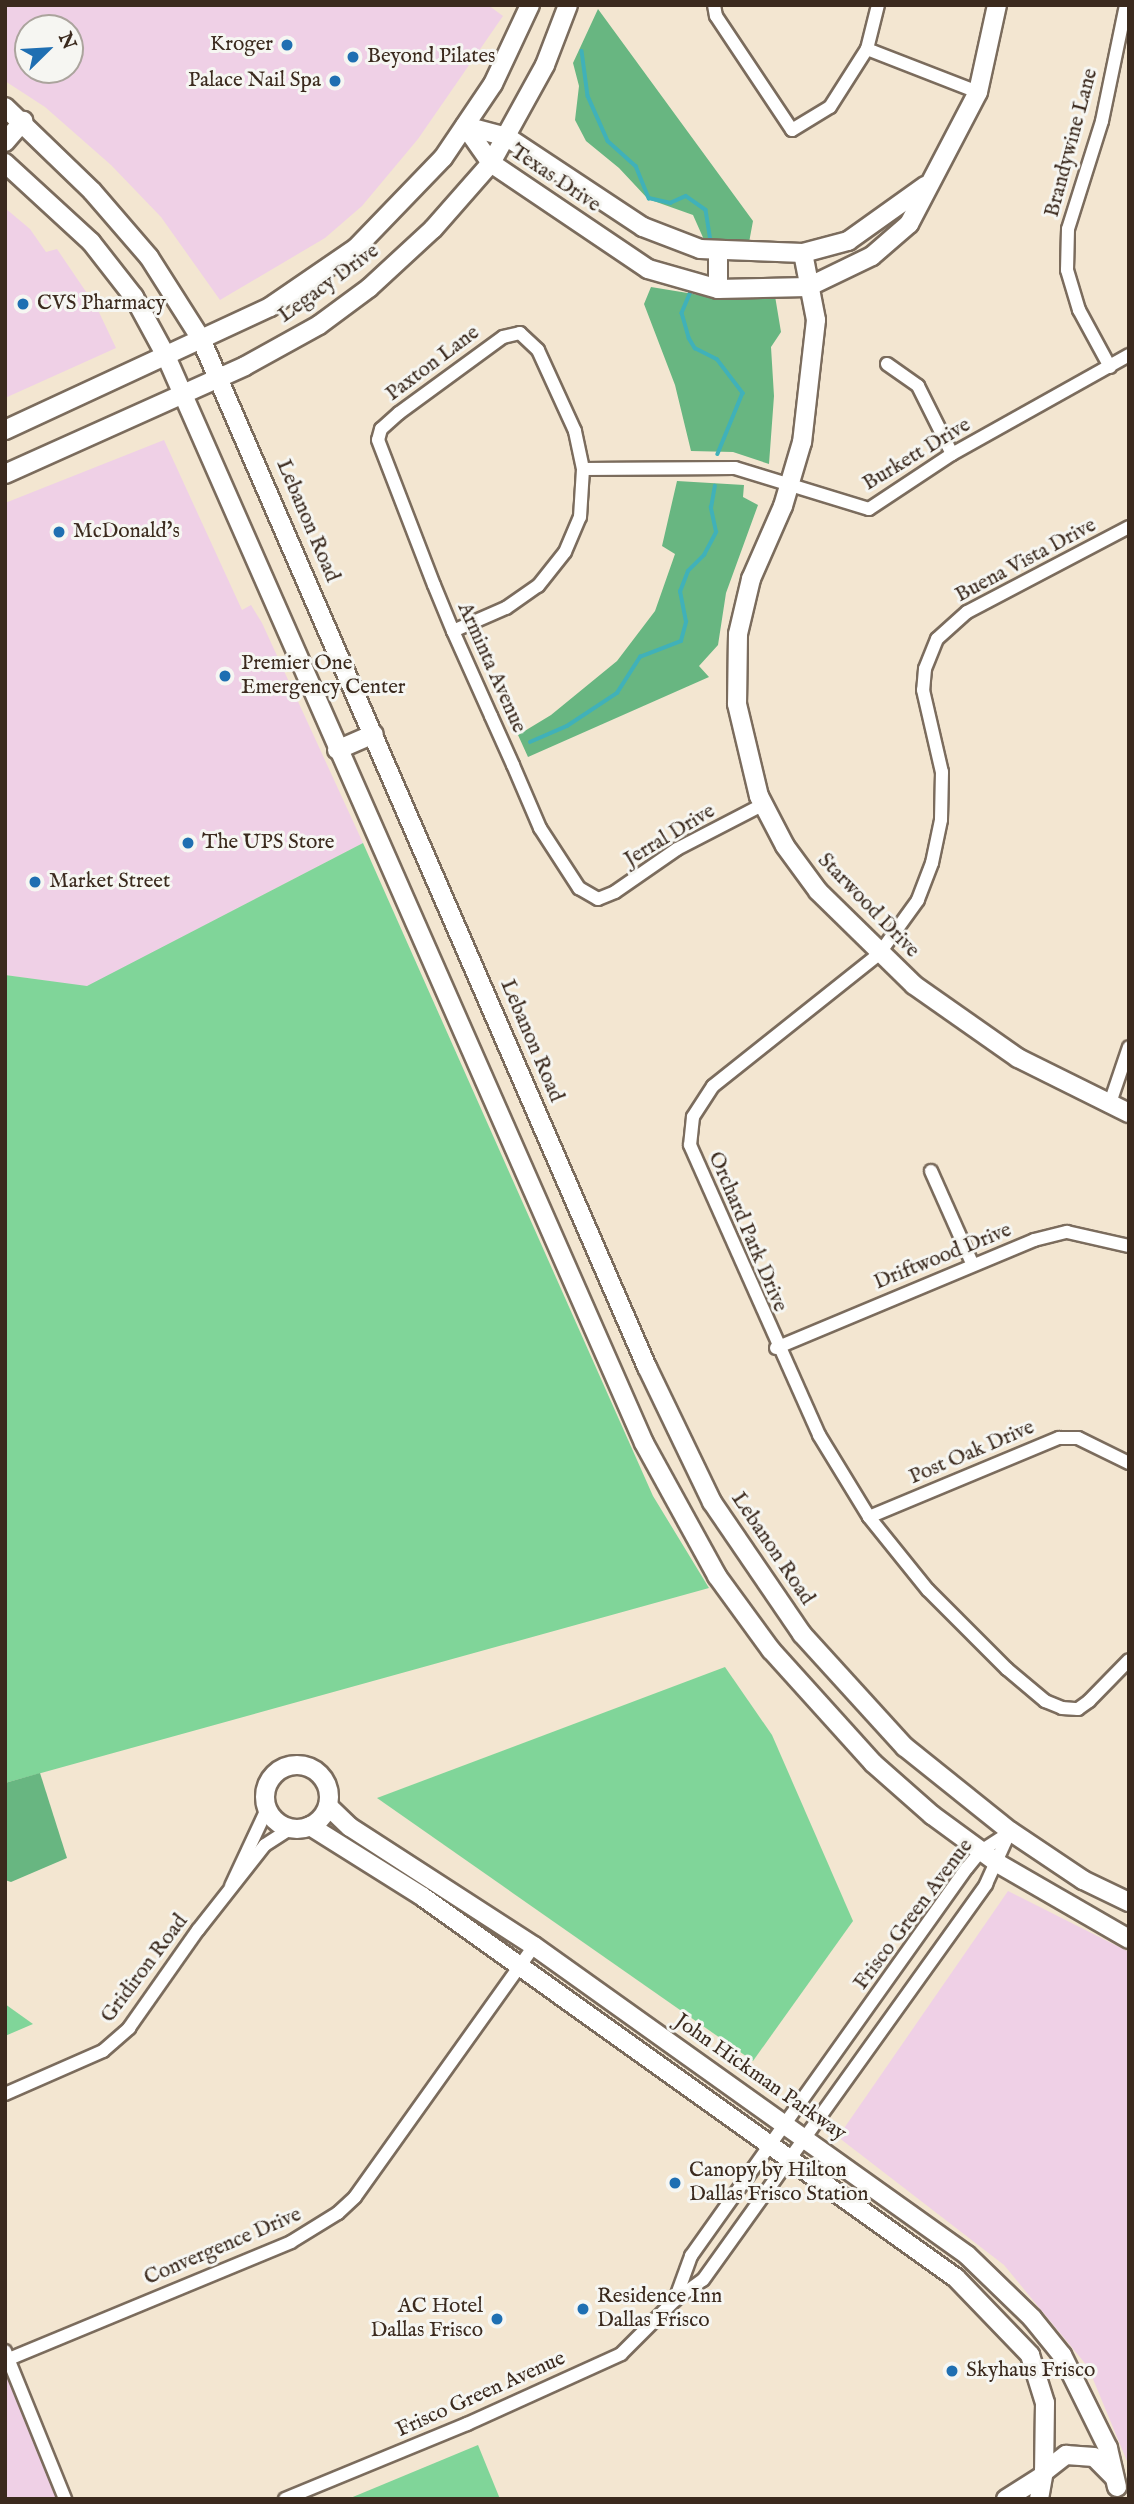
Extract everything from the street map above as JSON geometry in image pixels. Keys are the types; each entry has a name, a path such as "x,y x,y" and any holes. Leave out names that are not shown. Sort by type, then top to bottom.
{"main road":[{"name":"Legacy Drive","path":"5,430 270,307 356,248 443,158 493,84 530,5"},
{"name":"Legacy Drive","path":"5,474 220,378 319,325 369,288 433,229 491,163 545,65 568,5"},
{"name":"Texas Drive","path":"465,126 491,163 658,272 718,289 808,288 872,256 909,224 978,92 998,5"},
{"name":"Lebanon Road","path":"5,107 23,121 92,191 149,257 201,339 647,1367 712,1502 767,1587 833,1673 905,1747 1010,1831 1083,1880 1129,1902"},
{"path":"5,142 23,121"},
{"name":"Texas Drive","path":"465,126 507,137 673,242 718,251 803,253 848,241 928,184"},
{"path":"5,163 91,242 134,297 166,356 337,750 679,1514 763,1640 873,1763 999,1864 1129,1939"},
{"path":"576,220 592,193"},
{"path":"658,272 670,261 673,242"},
{"path":"718,251 718,289"},
{"name":"Starwood Drive","path":"803,253 816,320 806,416 790,486 751,579 738,641 739,726 762,805 799,868 879,954 996,1045 1109,1106 1129,1113"},
{"path":"337,750 374,734"},
{"path":"295,1764 322,1777 328,1806 310,1826 290,1829 267,1809 269,1779 295,1764"},
{"name":"John Hickman Parkway","path":"328,1806 350,1827 534,1946 967,2255 1032,2318 1062,2355 1096,2419 1117,2494"},
{"path":"310,1826 423,1897 956,2278 1019,2341 1033,2363 1045,2403 1043,2474 1039,2499"},
{"path":"1006,2499 1043,2474 1061,2457 1083,2454 1107,2467 1117,2494"}],"street":[{"path":"714,5 716,16 792,130 830,107 867,49 878,5"},
{"name":"Brandywine Lane","path":"1110,367 1079,310 1067,270 1068,229 1102,121 1126,5"},
{"path":"867,49 978,92"},
{"name":"Paxton Lane","path":"378,434 399,413 503,337 516,333 528,337 538,350 575,431 583,469"},
{"name":"Burkett Drive","path":"583,469 721,466 869,509 953,454 1129,355"},
{"path":"887,364 918,386 953,454"},
{"name":"Arminta Avenue","path":"378,434 386,466 453,631 540,828 579,888 598,899"},
{"path":"453,631 514,604 552,571 577,525 583,469"},
{"name":"Buena Vista Drive","path":"925,669 937,639 967,612 1129,527"},
{"name":"Orchard Park Drive","path":"925,669 924,699 942,772 939,830 918,900 879,954 713,1086 693,1117 690,1145 776,1348 819,1435 869,1517 928,1590 984,1649 1045,1702 1078,1709 1129,1660"},
{"name":"Jerral Drive","path":"598,899 615,892 677,849 762,805"},
{"path":"1109,1106 1129,1047"},
{"path":"931,1171 972,1263"},
{"name":"Driftwood Drive","path":"776,1348 972,1263 1068,1232 1129,1247"},
{"name":"Post Oak Drive","path":"869,1517 1059,1438 1079,1438 1129,1462"},
{"name":"Gridiron Road","path":"231,1890 233,1876 267,1809"},
{"name":"Gridiron Road","path":"5,2094 103,2051 129,2028 265,1846 290,1829"},
{"name":"Frisco Green Avenue","path":"675,2300 691,2256 785,2123 981,1851 1010,1831"},
{"name":"Frisco Green Avenue","path":"285,2499 467,2424 621,2354 675,2300 703,2280 999,1864 1010,1831"},
{"name":"Convergence Drive","path":"7,2355 290,2242 338,2213 355,2197 534,1946"},
{"path":"7,2355 65,2499"}],"shaded area":[{"path":"5,5 488,5 503,16 418,139 362,206 325,238 220,300 161,217 111,165 45,107 5,81"},
{"path":"5,208 30,229 46,252 57,249 97,308 116,348 5,398"},
{"path":"164,440 242,610 251,605 262,623 363,843 87,987 5,975 5,503"},
{"path":"1008,1891 1129,1952 1129,2466 1088,2367 1004,2265 838,2137"},
{"path":"5,2369 59,2499 5,2499"}],"green space":[{"path":"598,9 753,221 748,248 705,242 693,215 648,199 619,168 586,141 575,120 579,86 573,63"},
{"path":"651,287 718,298 775,296 781,332 771,347 774,396 769,464 733,452 691,451 675,385 644,304"},
{"path":"677,481 744,485 743,497 758,505 726,593 718,645 699,666 709,677 528,757 518,735 551,715 617,661 655,611 675,554 662,546"},
{"path":"363,843 653,1496 709,1588 5,1783 5,975 87,986"},
{"path":"725,1667 772,1735 853,1921 753,2061 377,1798"},
{"path":"40,1773 67,1858 11,1882 5,1880 5,1783"},
{"path":"5,2004 33,2024 5,2036"},
{"path":"478,2445 500,2499 348,2499"}],"waterway":[{"path":"582,51 588,96 608,141 636,166 649,198 670,203 686,196 706,210 711,240"},
{"path":"691,292 682,313 689,338 695,348 717,359 743,393 718,454"},
{"path":"530,742 567,726 617,693 640,657 681,641 686,622 680,592 688,571 704,555 716,532 711,508 715,486"}],"place":[{"name":"Kroger","path":"287,45"},
{"name":"Beyond Pilates","path":"353,57"},
{"name":"Palace Nail Spa","path":"335,81"},
{"name":"CVS Pharmacy","path":"23,304"},
{"name":"McDonald's","path":"59,532"},
{"name":"Premier One Emergency Center","path":"225,676"},
{"name":"The UPS Store","path":"188,843"},
{"name":"Market Street","path":"35,882"},
{"name":"Canopy by Hilton Dallas Frisco Station","path":"675,2183"},
{"name":"Residence Inn Dallas Frisco","path":"583,2309"},
{"name":"AC Hotel Dallas Frisco","path":"497,2319"},
{"name":"Skyhaus Frisco","path":"952,2371"}]}
